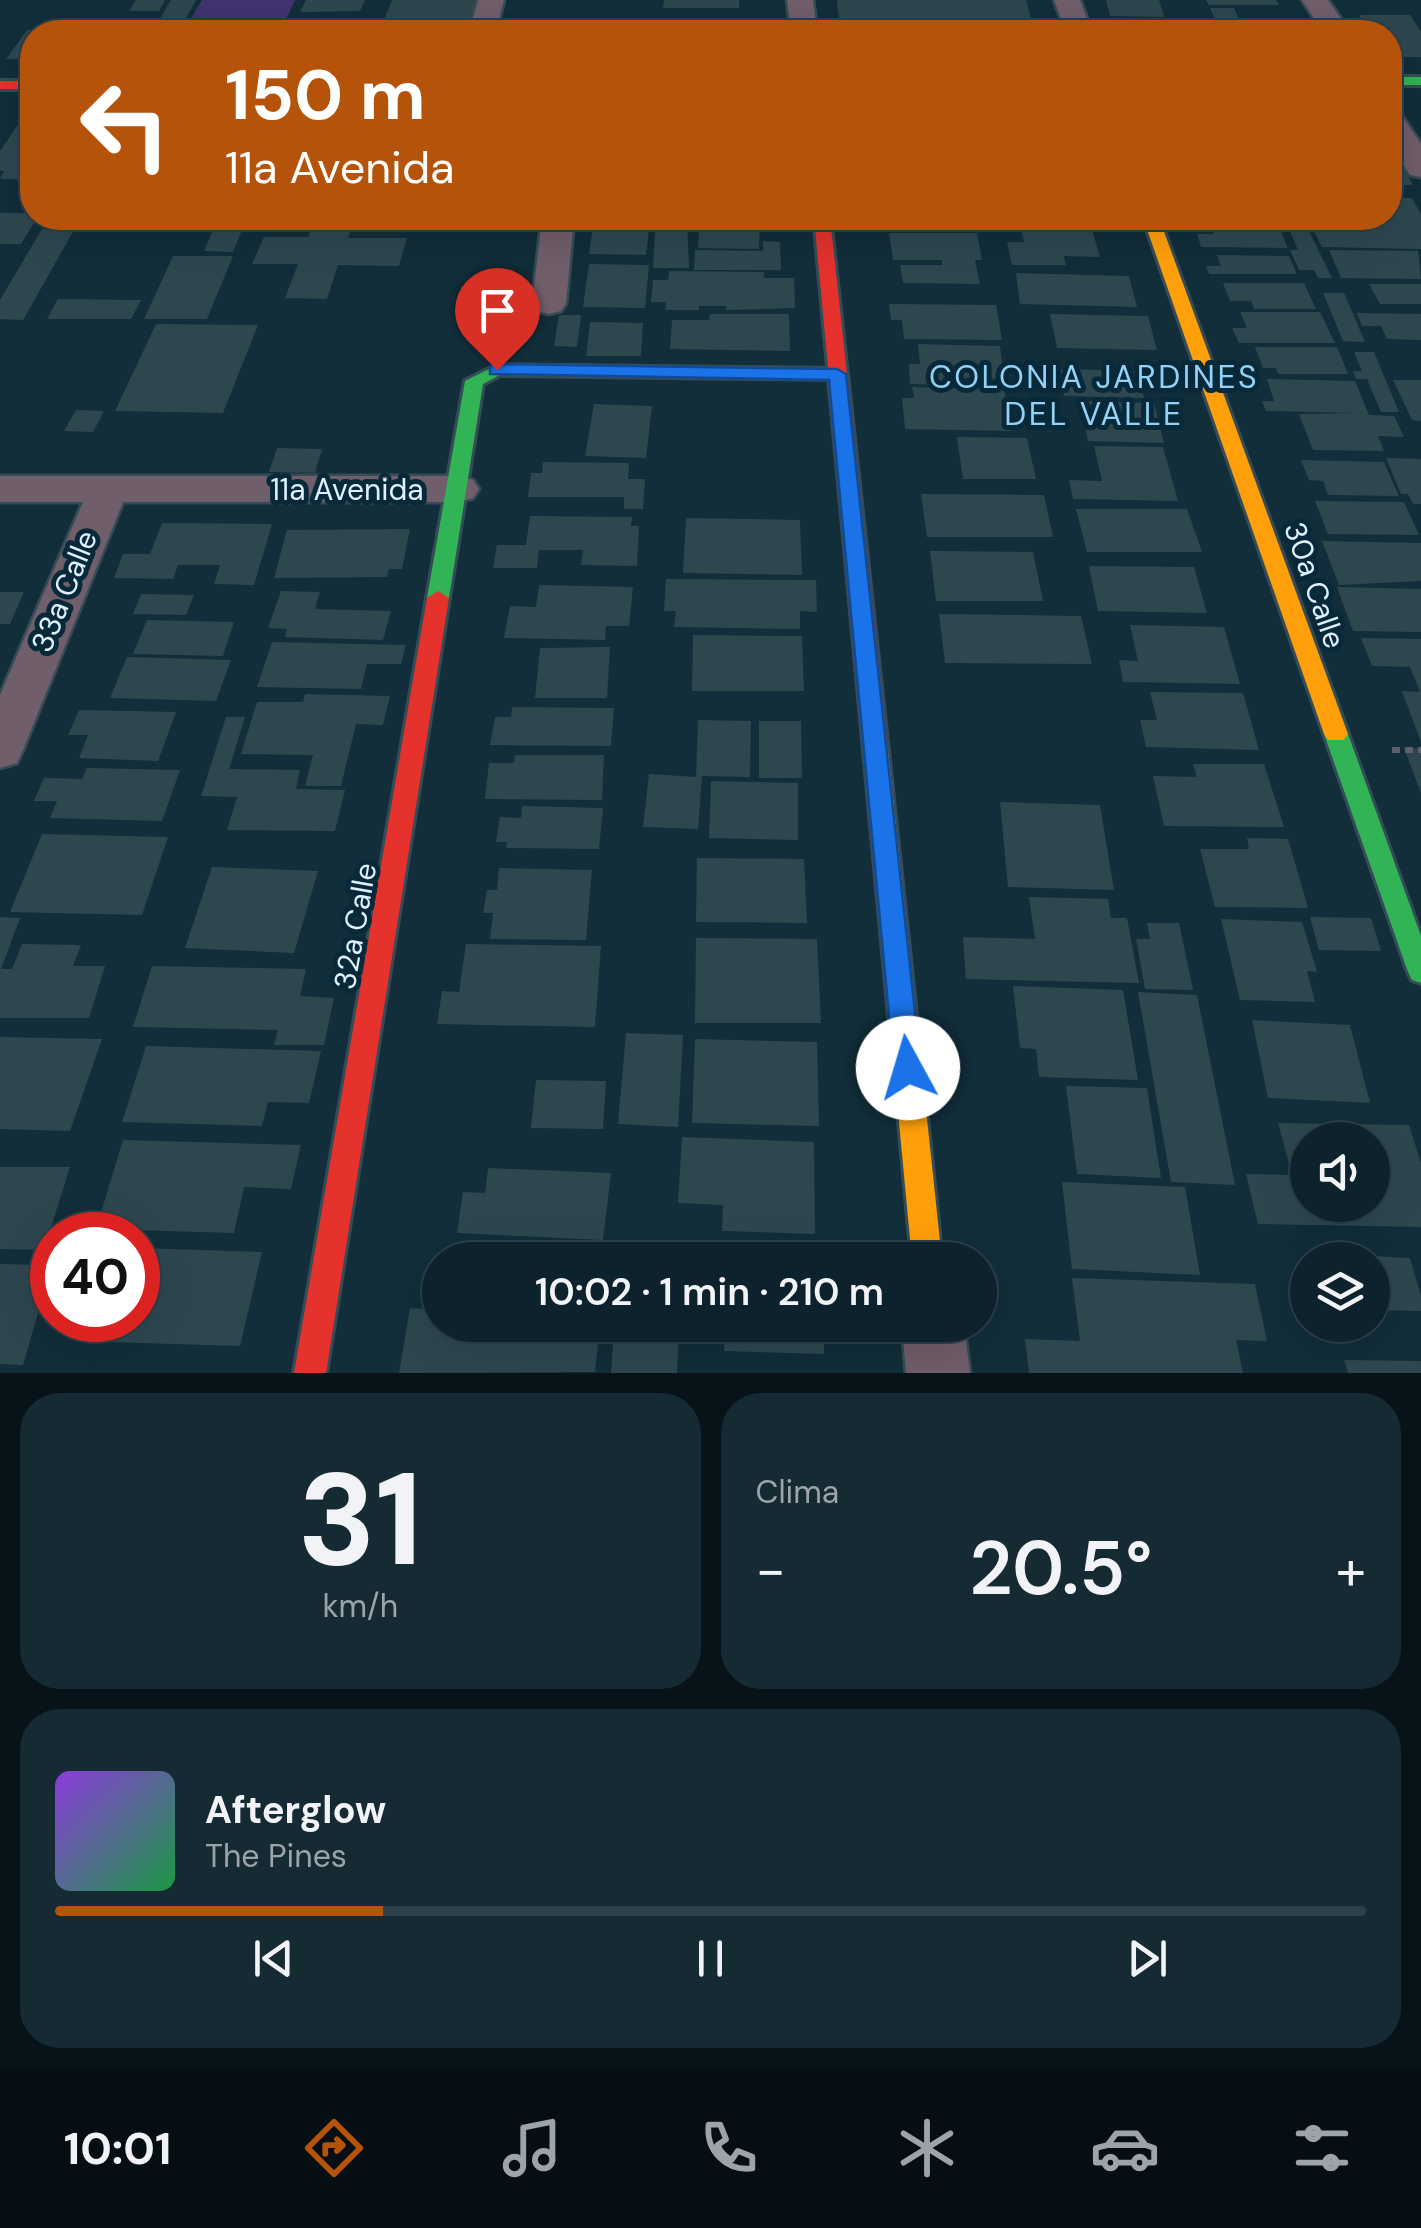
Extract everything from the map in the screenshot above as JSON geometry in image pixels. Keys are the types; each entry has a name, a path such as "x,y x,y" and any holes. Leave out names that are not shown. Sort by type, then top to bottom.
{"street":[{"path":"1402,128 1421,168"},
{"path":"549,304 557,230"},
{"path":"823,230 925,1242"},
{"name":"30a Calle","path":"1155,230 1421,972"},
{"name":"11a Avenida","path":"0,489 459,488 474,382 497,370 837,374"},
{"name":"32a Calle","path":"310,1373 459,488"},
{"name":"33a Calle","path":"0,750 108,489"},
{"path":"935,1342 938,1373"}],"shaded area":[{"path":"202,0 295,0 286,20 190,20"}],"building":[{"path":"136,0 165,0 159,11 129,11"},
{"path":"171,0 196,0 185,20 159,20"},
{"path":"306,0 365,0 360,11 300,12"},
{"path":"392,0 485,0 479,20 384,20"},
{"path":"664,0 739,0 739,8 663,8"},
{"path":"837,0 1026,0 1032,20 839,20"},
{"path":"1106,0 1159,0 1164,17 1110,16"},
{"path":"1206,0 1276,0 1279,5 1209,5"},
{"path":"1210,8 1234,8 1239,20 1215,20"},
{"path":"1359,15 1410,15 1421,32 1421,57 1402,57 1402,20 1362,20"},
{"path":"20,40 20,59 6,59"},
{"path":"20,126 20,180 0,179 4,171 0,171 0,151"},
{"path":"1402,166 1413,185 1402,185"},
{"path":"1402,198 1412,198 1421,214 1421,249 1322,247 1314,231 1402,230"},
{"path":"0,213 20,213 20,230 30,230 21,244 0,244"},
{"path":"41,230 74,230 23,320 0,319 0,300"},
{"path":"213,230 242,230 233,252 204,251"},
{"path":"311,230 351,230 348,238 407,238 399,266 338,265 327,299 285,298 298,264 252,264 264,237 308,237"},
{"path":"592,230 649,230 646,255 589,254"},
{"path":"655,230 687,230 689,268 653,268"},
{"path":"699,230 760,230 759,249 698,248"},
{"path":"1021,230 1092,230 1100,257 1064,256 1066,265 1012,265 1007,242 1024,242"},
{"path":"1212,230 1280,230 1288,248 1201,247 1197,234 1214,234"},
{"path":"1290,231 1309,231 1332,278 1318,278 1314,270 1299,270 1290,250 1298,250"},
{"path":"889,233 977,233 982,260 975,260 980,284 903,283 900,265 942,265 942,260 893,260"},
{"path":"763,241 780,242 781,270 694,270 695,250 763,251"},
{"path":"1329,250 1418,251 1421,279 1341,278"},
{"path":"1217,255 1289,256 1297,274 1209,274 1206,266 1221,266"},
{"path":"173,256 233,256 207,319 144,319"},
{"path":"589,264 649,265 645,308 583,307"},
{"path":"669,271 764,272 764,278 794,278 795,308 726,310 726,306 699,306 699,310 665,310 666,302 651,302 653,280 668,280"},
{"path":"1016,273 1129,276 1137,307 1020,304"},
{"path":"1223,283 1304,283 1316,309 1254,309 1251,301 1230,301"},
{"path":"1369,284 1421,284 1421,304 1380,304"},
{"path":"1323,293 1344,293 1365,342 1343,341"},
{"path":"58,299 141,300 131,319 47,319"},
{"path":"889,304 996,305 1002,340 904,339 902,320 891,320"},
{"path":"1240,312 1320,312 1335,343 1239,343 1232,328 1247,328"},
{"path":"1357,313 1421,314 1421,340 1387,339 1381,326 1362,326"},
{"path":"710,314 789,314 790,351 670,349 672,320 709,320"},
{"path":"1050,314 1148,316 1157,350 1057,348"},
{"path":"559,315 581,315 577,347 554,346"},
{"path":"590,322 643,323 641,356 586,356"},
{"path":"156,324 258,325 223,413 115,411"},
{"path":"918,344 1000,346 1004,379 943,377 944,385 910,384 909,364 920,364"},
{"path":"1255,347 1337,347 1348,374 1278,374 1276,368 1263,368"},
{"path":"1354,352 1374,352 1399,412 1381,412 1367,379 1356,379 1353,371 1362,371"},
{"path":"1059,369 1137,371 1144,398 1064,396"},
{"path":"1267,379 1355,381 1369,415 1394,416 1404,437 1378,436 1384,451 1313,450 1299,414 1355,413 1266,411 1262,401 1274,401"},
{"path":"1393,380 1421,380 1421,421 1412,420"},
{"path":"912,387 1004,389 1011,431 905,429 902,398 914,398"},
{"path":"1080,401 1154,403 1164,443 1088,441"},
{"path":"594,404 652,406 646,458 585,456"},
{"path":"76,410 104,411 93,432 64,431"},
{"path":"957,437 1027,438 1036,479 963,479"},
{"path":"1094,446 1163,447 1178,501 1073,499 1069,480 1102,481"},
{"path":"277,448 322,449 315,473 269,472"},
{"path":"1386,458 1421,459 1421,504 1413,504 1408,494 1401,494"},
{"path":"1301,460 1384,462 1399,496 1328,495 1323,481 1309,480"},
{"path":"543,462 629,463 628,479 645,479 643,509 624,509 624,497 528,497 531,473 542,473"},
{"path":"921,494 1044,495 1053,537 927,537"},
{"path":"1315,501 1404,502 1419,535 1328,534"},
{"path":"1076,509 1187,509 1202,552 1087,552"},
{"path":"530,516 632,517 631,526 639,526 637,566 581,565 583,550 539,550 537,568 493,568 497,545 526,545"},
{"path":"686,518 800,520 802,575 683,573"},
{"path":"162,523 272,524 254,585 214,584 220,565 178,565 173,579 114,578 123,554 150,554"},
{"path":"410,529 402,569 389,569 387,577 274,578 287,530"},
{"path":"1322,541 1421,543 1421,581 1339,585"},
{"path":"930,551 1033,552 1043,601 936,601"},
{"path":"1089,566 1194,567 1207,613 1098,611"},
{"path":"666,579 816,580 817,612 800,611 800,629 674,627 676,611 664,611"},
{"path":"539,585 633,587 629,626 606,626 605,640 504,638 510,606 536,607"},
{"path":"1337,587 1421,589 1421,632 1353,631"},
{"path":"281,591 320,592 315,609 391,611 383,640 285,637 287,629 268,628"},
{"path":"0,592 24,592 10,624 0,624"},
{"path":"141,594 194,595 186,615 133,614"},
{"path":"939,614 1081,616 1092,664 945,663"},
{"path":"147,620 234,622 223,656 133,654"},
{"path":"1130,625 1224,627 1240,684 1123,682 1119,660 1138,661"},
{"path":"693,635 802,636 804,691 692,691"},
{"path":"1361,638 1421,639 1421,742 1402,691 1420,692 1410,667 1372,666"},
{"path":"272,642 406,645 401,664 367,664 361,689 257,687"},
{"path":"610,647 607,698 535,698 540,648"},
{"path":"127,657 231,660 216,701 110,698"},
{"path":"1150,692 1243,693 1259,750 1146,747 1140,720 1157,720"},
{"path":"305,694 390,696 383,725 356,724 341,786 305,786 313,755 241,754 257,702 303,702"},
{"path":"512,707 614,708 611,746 490,745 495,717 511,717"},
{"path":"79,710 176,712 158,761 79,758 88,735 68,735"},
{"path":"226,717 245,717 229,769 300,770 296,789 345,790 335,831 227,830 237,797 201,796"},
{"path":"698,720 751,721 750,777 702,776 698,829 643,827 649,774 696,777"},
{"path":"759,721 801,721 802,778 759,778"},
{"path":"1404,748 1421,749 1421,793"},
{"path":"515,755 604,755 602,800 485,799 489,763 514,763"},
{"path":"1193,764 1264,764 1284,827 1164,826 1153,776 1197,777"},
{"path":"87,768 180,770 162,821 50,818 57,801 34,801 44,778 82,779"},
{"path":"711,781 798,783 798,840 709,838"},
{"path":"1000,802 1100,805 1114,890 1008,887"},
{"path":"522,806 603,808 599,849 506,848 507,842 496,842 500,817 521,818"},
{"path":"42,834 168,837 142,915 10,912"},
{"path":"1247,838 1288,839 1308,908 1215,907 1200,849 1249,849"},
{"path":"697,858 804,859 807,923 696,922"},
{"path":"212,867 318,871 294,953 185,948"},
{"path":"499,868 592,870 586,940 490,939 493,913 483,913 487,890 497,890"},
{"path":"1029,897 1108,899 1111,918 1127,918 1139,983 966,979 963,937 1035,939"},
{"path":"0,917 20,918 1,969 12,969 22,944 81,945 73,966 105,966 89,1018 0,1018"},
{"path":"1310,917 1371,918 1381,951 1319,950"},
{"path":"1221,919 1302,922 1317,972 1307,971 1315,1002 1240,1000"},
{"path":"1147,923 1179,923 1193,990 1145,989 1136,939 1150,939"},
{"path":"696,938 817,939 821,1023 695,1023"},
{"path":"466,944 601,946 595,1027 437,1024 442,991 459,992"},
{"path":"152,966 306,969 300,996 334,998 324,1045 274,1045 278,1030 133,1027"},
{"path":"1013,986 1123,990 1138,1080 1039,1077 1036,1049 1020,1048"},
{"path":"1138,992 1197,995 1235,1185 1171,1182"},
{"path":"1252,1020 1350,1025 1370,1103 1268,1098"},
{"path":"626,1033 683,1035 678,1127 618,1124"},
{"path":"0,1037 102,1039 70,1131 0,1129"},
{"path":"695,1039 817,1042 819,1126 692,1123"},
{"path":"146,1046 321,1051 309,1103 268,1102 262,1126 122,1122"},
{"path":"536,1080 606,1081 603,1129 531,1128"},
{"path":"1066,1086 1147,1088 1161,1178 1077,1174"},
{"path":"1278,1123 1290,1123 1290,1168"},
{"path":"1390,1125 1409,1125 1421,1163 1421,1227 1258,1224 1246,1174 1290,1175 1290,1222 1390,1222"},
{"path":"682,1137 814,1142 815,1234 722,1231 723,1205 678,1203"},
{"path":"123,1140 301,1145 291,1189 244,1187 234,1233 160,1231 160,1212 101,1212"},
{"path":"0,1167 70,1167 56,1212 30,1212 30,1250 0,1249"},
{"path":"488,1168 611,1173 603,1240 457,1233 463,1192 485,1193"},
{"path":"1062,1182 1185,1187 1200,1275 1072,1269"},
{"path":"160,1249 262,1252 240,1346 108,1342 160,1342"},
{"path":"1390,1257 1410,1258 1421,1296 1421,1311 1390,1310"},
{"path":"0,1264 30,1265 30,1341 23,1365 0,1364"},
{"path":"1072,1278 1255,1284 1267,1341 1236,1340 1243,1373 1029,1373 1025,1339 1080,1341"},
{"path":"410,1308 422,1309 422,1342 598,1342 595,1372 399,1373"},
{"path":"613,1342 678,1342 677,1373 611,1373"},
{"path":"724,1342 824,1342 824,1354 724,1351"},
{"path":"1344,1360 1421,1361 1421,1373 1348,1373"}],"traffic: fast":[{"path":"1402,81 1421,81"},
{"path":"438,598 474,381 497,370 837,374"},
{"path":"1336,734 1421,972"}],"traffic: slow":[{"path":"1155,230 1336,734"},
{"path":"876,751 925,1242"}],"traffic: jam":[{"path":"0,85 20,85"},
{"path":"823,230 876,751"},
{"path":"310,1373 438,598"}],"district":[{"name":"COLONIA JARDINES DEL VALLE","path":"1094,396"}],"route":[{"path":"497,370 837,374 908,1068"}]}
